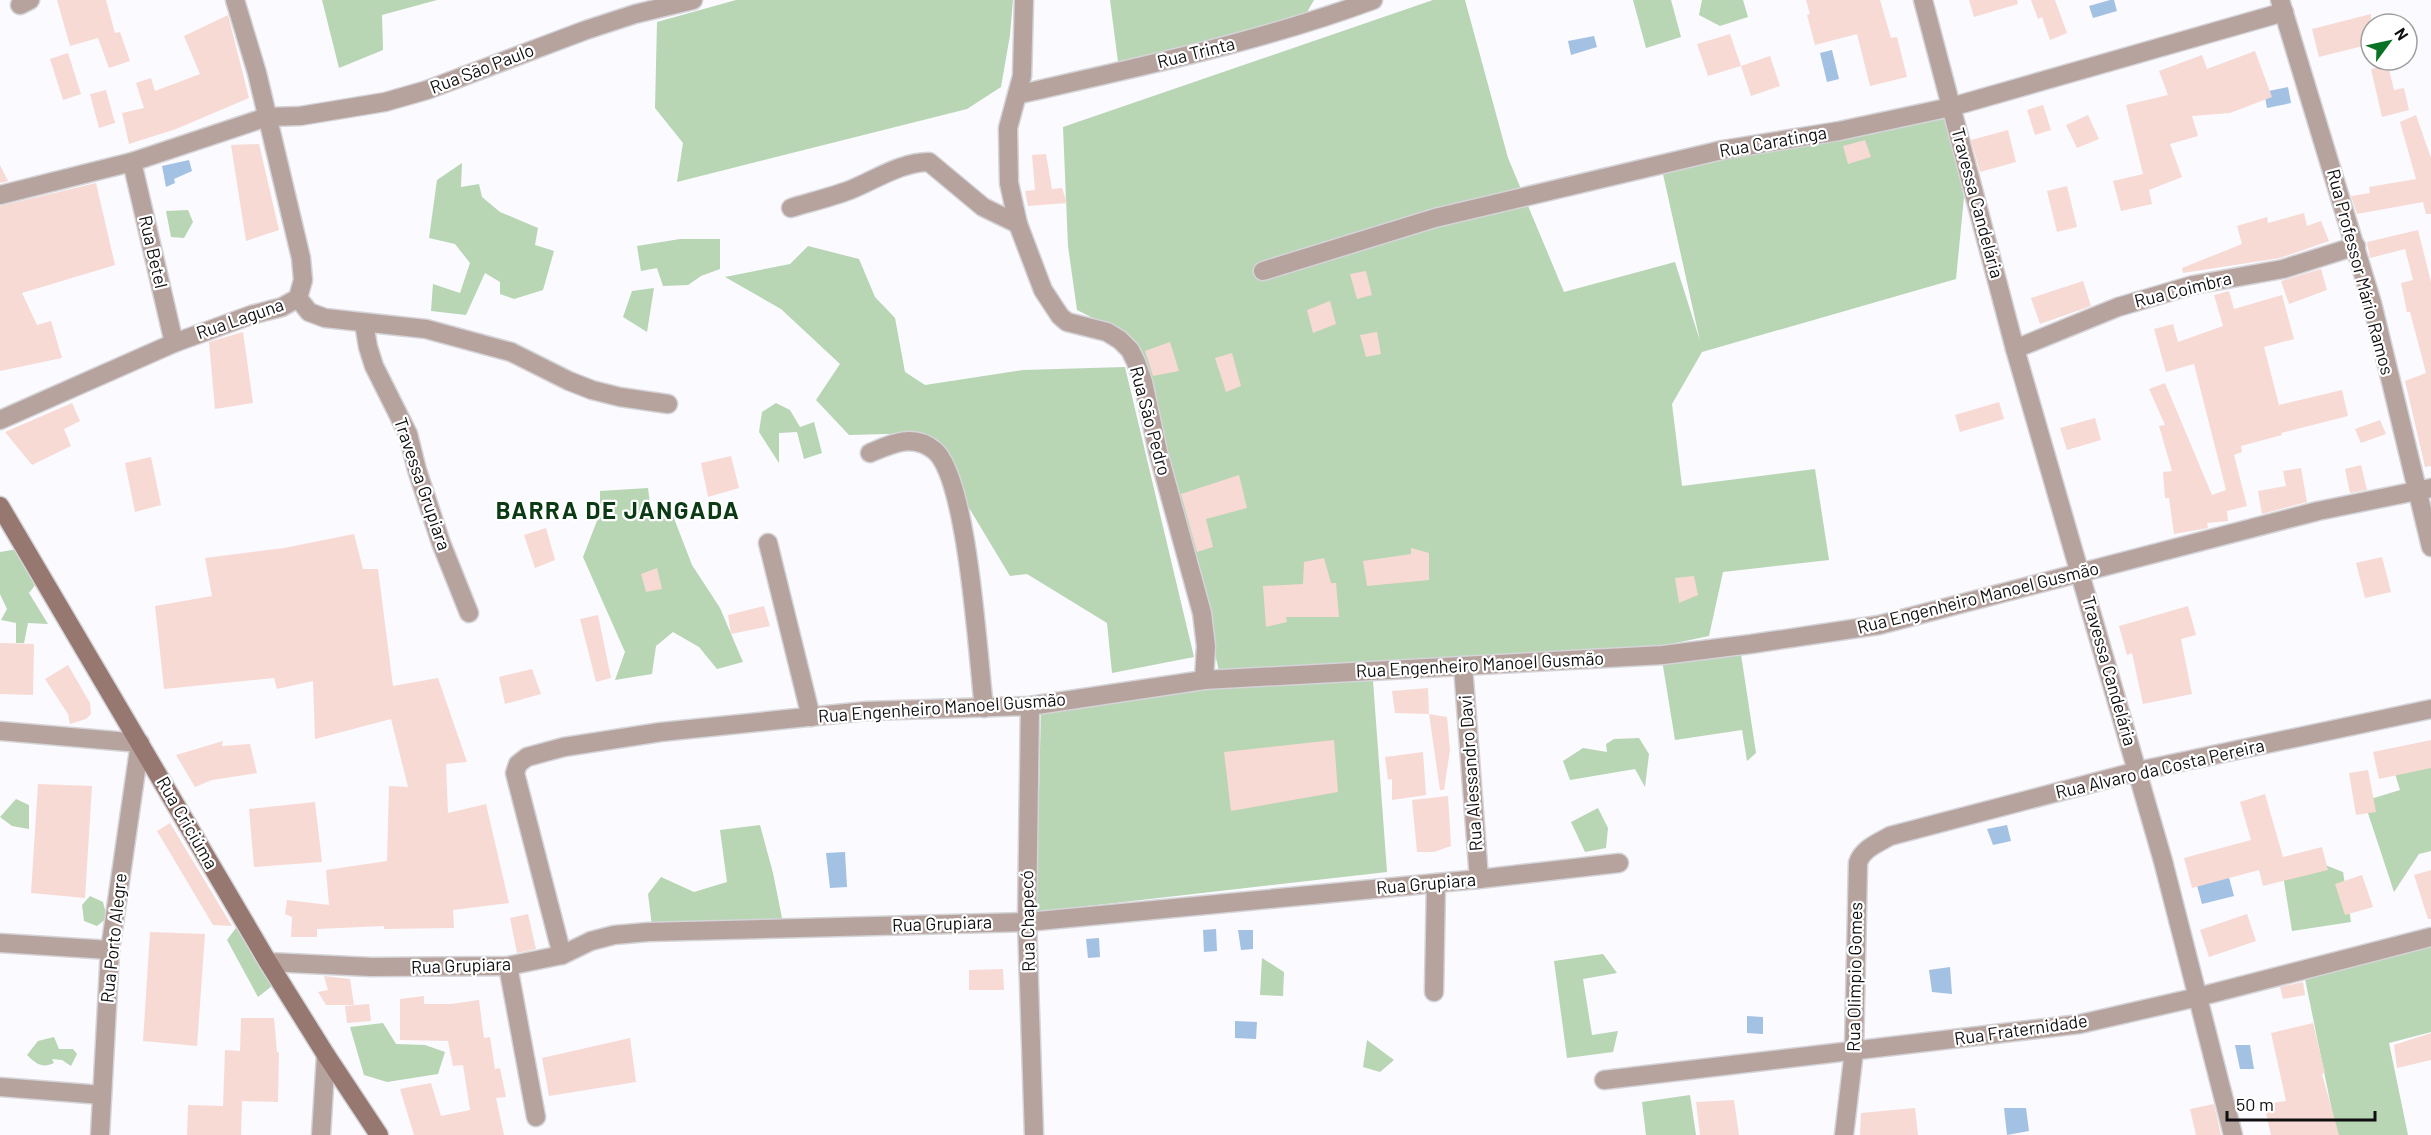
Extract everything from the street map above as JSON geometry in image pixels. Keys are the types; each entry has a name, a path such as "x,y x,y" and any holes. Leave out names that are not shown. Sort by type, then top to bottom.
{"main road":[{"name":"Rua Criciúma","path":"0,506 268,962 379,1135"}],"street":[{"name":"Rua Laguna","path":"0,420 174,343 251,315 282,307 298,298 303,280 301,258 257,73 234,0"},
{"name":"Rua São Paulo","path":"267,117 300,116 385,102 427,90 585,30 635,14 693,0"},
{"name":"Rua São Pedro","path":"1024,0 1022,76 1008,128 1009,183 1018,224 1043,290 1059,316 1067,322 1107,332 1125,345 1136,362 1202,613 1206,646 1204,680"},
{"name":"Rua Trinta","path":"1017,95 1226,46 1373,0"},
{"name":"Travessa Candelária","path":"1923,0 2015,349 2138,771 2233,1135"},
{"name":"Rua Caratinga","path":"1263,271 1446,216 1722,150 1839,131 1951,107 2282,6"},
{"name":"Rua Professor Mário Ramos","path":"2282,6 2356,246 2424,490 2431,547"},
{"path":"0,195 132,162 267,117"},
{"name":"Rua Betel","path":"132,162 174,343"},
{"path":"791,208 852,189 889,172 920,162 929,162 983,207 1018,224"},
{"name":"Rua Coimbra","path":"2015,349 2118,307 2193,285 2283,269 2356,246"},
{"path":"298,298 309,312 325,318 426,329 511,352 592,390 620,397 668,404"},
{"name":"Travessa Grupiara","path":"364,323 374,366 408,434 417,470 441,543 469,613"},
{"path":"870,453 908,440 923,443 934,449 950,473 966,545 984,708"},
{"name":"Rua Engenheiro Manoel Gusmão","path":"562,955 515,773 518,764 527,757 564,747 661,732 866,711 1030,706 1204,680 1663,655 1751,644 1879,625 2319,510 2424,490"},
{"path":"768,543 811,717"},
{"name":"Rua Alessandro Davi","path":"1463,666 1479,879"},
{"name":"Rua Chapecó","path":"1030,706 1027,922 1034,1135"},
{"name":"Rua Alvaro da Costa Pereira","path":"1890,836 2138,771 2431,709"},
{"path":"0,731 140,742"},
{"name":"Rua Porto Alegre","path":"100,1135 110,950 140,742"},
{"name":"Rua Olimpio Gomes","path":"1844,1135 1854,1051 1858,863 1860,856 1890,836"},
{"name":"Rua Grupiara","path":"268,962 371,967 508,966 562,955 599,939 648,932 1027,922 1479,879 1619,863"},
{"path":"1434,992 1436,883"},
{"name":"Rua Fraternidade","path":"1604,1080 2080,1024 2198,997 2431,937"},
{"path":"0,943 110,950"},
{"path":"508,966 536,1117"},
{"path":"321,1135 326,1055"},
{"path":"0,1087 102,1095"}],"green space":[{"path":"322,0 437,0 382,15 383,50 339,68"},
{"path":"736,0 1013,0 1010,35 1001,87 967,109 677,182 683,143 655,108 657,22"},
{"path":"1110,0 1314,0 1306,14 1234,35 1118,62"},
{"path":"1433,0 1465,0 1508,158 1564,292 1675,262 1700,341 1661,165 1945,119 1964,197 1956,279 1702,352 1672,404 1682,486 1815,469 1829,560 1723,572 1709,636 1604,658 1219,671 1155,397 1129,336 1077,310 1068,246 1063,127"},
{"path":"1633,0 1671,0 1681,37 1646,48"},
{"path":"1702,0 1743,0 1748,17 1720,26 1699,15"},
{"path":"462,163 461,187 479,184 482,197 500,212 538,228 535,245 554,251 543,290 514,299 500,294 500,282 485,273 466,315 431,311 433,284 460,293 470,263 455,244 429,238 437,180"},
{"path":"188,210 193,222 184,238 171,237 166,211"},
{"path":"680,239 720,239 720,269 701,276 688,285 663,286 657,268 641,271 637,246"},
{"path":"808,246 859,259 875,297 895,318 905,372 925,385 1023,370 1125,367 1194,657 1112,673 1107,623 1027,574 1010,576 924,433 849,435 816,400 840,364 781,309 725,277 790,264"},
{"path":"654,288 647,332 623,317 632,291"},
{"path":"776,403 790,410 800,427 814,422 822,453 804,459 797,432 779,433 779,463 759,432 762,412"},
{"path":"648,488 651,511 670,508 692,565 720,608 743,662 717,669 699,647 673,632 656,646 652,674 615,680 625,652 583,557 600,513 600,491"},
{"path":"18,549 39,580 29,593 48,624 28,623 24,643 16,643 16,623 1,620 7,609 0,594 0,552"},
{"path":"1740,648 1756,753 1747,761 1742,730 1675,740 1662,660"},
{"path":"1373,681 1387,872 1036,912 1041,710 1201,684"},
{"path":"1639,738 1649,754 1645,787 1635,769 1570,780 1563,761 1583,748 1607,752 1606,744 1614,739"},
{"path":"2431,754 2431,851 2419,854 2394,892 2364,801 2400,790 2393,767"},
{"path":"16,799 29,805 29,829 12,826 0,817"},
{"path":"1598,808 1608,828 1606,848 1585,852 1571,822"},
{"path":"760,825 783,923 652,926 648,894 661,877 694,892 727,882 720,830"},
{"path":"2320,863 2343,872 2351,922 2292,931 2282,869"},
{"path":"90,896 103,902 107,918 97,926 84,921 82,905"},
{"path":"247,913 286,975 258,997 227,940"},
{"path":"2431,947 2431,1032 2389,1043 2408,1135 2337,1135 2304,974"},
{"path":"1603,954 1617,973 1583,979 1592,1035 1618,1031 1613,1052 1567,1058 1554,961"},
{"path":"1262,958 1284,972 1283,996 1260,995"},
{"path":"383,1023 396,1044 425,1045 445,1052 438,1074 387,1082 364,1075 350,1027"},
{"path":"54,1037 59,1049 73,1049 77,1054 71,1066 62,1060 52,1059 54,1063 42,1065 27,1055 38,1041"},
{"path":"1367,1040 1394,1060 1380,1072 1363,1067"},
{"path":"1690,1095 1696,1135 1646,1135 1642,1102"}],"water":[{"path":"2114,0 2117,11 2093,18 2089,6"},
{"path":"1594,36 1597,47 1571,55 1568,41"},
{"path":"1832,50 1839,79 1827,82 1820,53"},
{"path":"2288,87 2291,103 2267,108 2264,92"},
{"path":"189,160 192,171 174,179 175,183 166,187 162,166"},
{"path":"2007,825 2011,841 1993,845 1987,829"},
{"path":"845,852 847,887 830,888 826,853"},
{"path":"2228,874 2234,896 2202,904 2196,882"},
{"path":"1216,929 1217,951 1204,952 1203,930"},
{"path":"1238,930 1253,930 1253,949 1241,950"},
{"path":"1099,938 1100,957 1088,958 1086,939"},
{"path":"1950,967 1952,994 1932,992 1929,970"},
{"path":"1747,1016 1763,1017 1763,1034 1747,1033"},
{"path":"1235,1021 1257,1022 1256,1039 1235,1038"},
{"path":"2235,1045 2250,1045 2254,1069 2240,1069"},
{"path":"2004,1108 2026,1108 2029,1131 2007,1135"}],"building":[{"path":"57,0 106,0 115,33 120,32 130,61 109,68 98,38 70,46"},
{"path":"1806,0 1880,0 1891,38 1897,37 1907,77 1870,86 1857,34 1815,45 1807,15 1810,14"},
{"path":"1969,0 2017,0 2018,4 1974,17"},
{"path":"2031,0 2055,0 2067,33 2050,40 2042,17 2038,19"},
{"path":"228,15 249,98 176,129 129,144 122,113 144,108 136,83 151,78 155,91 200,74 184,36"},
{"path":"2359,17 2359,47 2319,57 2312,29"},
{"path":"1730,34 1741,66 1708,76 1697,44"},
{"path":"2255,51 2272,97 2230,113 2192,116 2198,136 2170,144 2182,177 2149,190 2152,204 2121,211 2113,181 2143,174 2126,105 2168,95 2159,71 2202,55 2207,69"},
{"path":"68,53 81,94 63,100 50,59"},
{"path":"1770,56 1780,86 1751,96 1741,66"},
{"path":"2372,72 2390,72 2394,90 2404,88 2409,110 2382,117"},
{"path":"106,90 115,123 99,128 90,94"},
{"path":"2043,105 2051,130 2035,135 2027,110"},
{"path":"2088,115 2099,139 2077,148 2066,125"},
{"path":"2416,115 2431,158 2431,214 2426,214 2423,202 2357,214 2351,196 2370,193 2369,187 2416,179 2400,122"},
{"path":"2008,130 2016,162 1980,172 1971,140"},
{"path":"1865,140 1871,157 1848,164 1843,146"},
{"path":"259,144 279,230 246,241 231,145"},
{"path":"1046,154 1052,189 1062,188 1067,203 1028,206 1025,191 1035,190 1032,155"},
{"path":"0,165 8,181 0,183"},
{"path":"96,183 115,265 22,293 37,325 51,321 62,358 0,371 0,206"},
{"path":"2067,186 2077,227 2057,232 2047,191"},
{"path":"2304,213 2307,226 2321,221 2329,241 2280,258 2183,273 2182,268 2242,244 2237,226 2267,217 2268,223"},
{"path":"2418,230 2431,282 2431,466 2425,467 2405,381 2426,373 2410,312 2407,312 2401,283 2413,280 2405,249 2370,258 2367,242"},
{"path":"2321,269 2327,290 2289,304 2281,281"},
{"path":"1366,271 1372,295 1357,299 1350,274"},
{"path":"2083,281 2091,306 2040,324 2031,298"},
{"path":"2229,291 2234,309 2282,295 2294,339 2264,347 2279,405 2342,390 2348,416 2241,446 2242,452 2234,455 2247,506 2227,511 2228,521 2207,523 2208,528 2174,534 2169,498 2165,498 2163,472 2172,471 2159,426 2165,425 2149,389 2165,383 2212,495 2226,490 2194,364 2166,372 2154,329 2173,324 2178,342 2223,326 2214,295"},
{"path":"1330,301 1336,324 1313,333 1307,310"},
{"path":"243,332 253,403 215,409 209,342"},
{"path":"1377,332 1381,354 1366,357 1360,335"},
{"path":"1170,342 1179,371 1153,376 1145,351"},
{"path":"1232,353 1241,386 1226,392 1215,358"},
{"path":"1999,402 2004,419 1960,432 1955,415"},
{"path":"72,403 80,421 64,429 71,446 32,465 5,432"},
{"path":"2095,418 2101,440 2067,450 2060,428"},
{"path":"2380,420 2386,434 2361,443 2355,429"},
{"path":"731,456 739,488 708,497 701,463"},
{"path":"151,457 161,505 135,512 125,463"},
{"path":"2361,465 2367,490 2350,493 2345,469"},
{"path":"2301,468 2307,502 2262,514 2258,491 2286,486 2283,471"},
{"path":"1239,475 1247,508 1206,519 1213,547 1197,552 1181,494"},
{"path":"546,528 555,560 535,568 524,535"},
{"path":"354,534 363,569 378,569 393,686 438,678 467,762 446,764 448,813 486,804 509,903 453,910 454,928 384,929 384,926 317,929 317,937 291,937 292,917 285,914 287,900 329,905 326,870 387,861 389,786 408,787 391,719 315,739 313,681 277,689 274,678 164,689 155,606 212,596 205,558 284,548"},
{"path":"1411,548 1429,553 1429,580 1367,586 1363,561 1411,554"},
{"path":"2382,557 2391,592 2365,598 2356,563"},
{"path":"1324,558 1331,583 1336,583 1339,617 1286,617 1287,622 1266,627 1263,586 1303,584 1304,562"},
{"path":"657,568 662,589 646,592 641,574"},
{"path":"1694,576 1698,595 1679,603 1675,578"},
{"path":"764,606 770,626 731,634 728,615"},
{"path":"2188,606 2196,635 2181,639 2192,694 2143,704 2132,653 2127,655 2119,626"},
{"path":"598,615 611,678 596,682 580,619"},
{"path":"0,643 34,644 33,695 0,694"},
{"path":"68,665 90,703 91,714 86,719 70,724 68,714 45,679"},
{"path":"532,669 541,694 505,704 499,677"},
{"path":"1428,688 1429,714 1395,713 1392,691"},
{"path":"1429,714 1447,717 1450,750 1444,790 1440,790"},
{"path":"1334,740 1338,792 1231,811 1224,752"},
{"path":"2431,740 2431,768 2379,779 2373,752"},
{"path":"223,741 222,746 250,744 257,773 212,780 195,787 176,755"},
{"path":"1423,752 1426,795 1392,800 1392,779 1388,780 1385,757"},
{"path":"2368,770 2376,812 2356,815 2349,773"},
{"path":"38,784 92,786 85,898 31,893"},
{"path":"2265,794 2283,857 2322,847 2328,870 2263,886 2259,870 2192,888 2184,858 2251,840 2240,802"},
{"path":"1448,796 1451,846 1434,852 1417,852 1412,800"},
{"path":"315,802 322,862 254,867 249,809"},
{"path":"170,823 232,926 213,925 157,831"},
{"path":"2431,870 2431,919 2428,919 2414,875"},
{"path":"2362,875 2373,907 2345,915 2335,884"},
{"path":"528,914 536,949 517,953 510,918"},
{"path":"2247,914 2256,941 2209,957 2200,930"},
{"path":"150,932 205,934 197,1046 143,1041"},
{"path":"1003,969 1004,990 969,990 969,970"},
{"path":"324,976 350,979 354,1005 326,1005 318,992 328,990"},
{"path":"2303,982 2305,995 2283,999 2280,987"},
{"path":"424,996 424,1004 451,1004 479,1000 484,1038 490,1037 495,1069 500,1068 506,1097 496,1098 504,1135 414,1135 400,1089 431,1083 441,1116 470,1110 463,1065 453,1066 448,1041 400,1040 400,999"},
{"path":"369,1004 371,1021 347,1023 345,1006"},
{"path":"241,1018 274,1018 277,1052 279,1052 278,1102 242,1101 241,1135 187,1135 188,1105 223,1106 225,1050 240,1051"},
{"path":"2313,1023 2325,1073 2322,1074 2339,1135 2271,1135 2264,1104 2286,1101 2271,1033"},
{"path":"2431,1033 2431,1060 2397,1068 2394,1045"},
{"path":"630,1038 636,1082 549,1096 542,1058"},
{"path":"1734,1100 1739,1135 1700,1135 1696,1102"},
{"path":"2214,1104 2221,1135 2196,1135 2190,1109"},
{"path":"1915,1108 1918,1135 1860,1135 1861,1113"}],"district":[{"name":"BARRA DE JANGADA","path":"618,511"}]}
